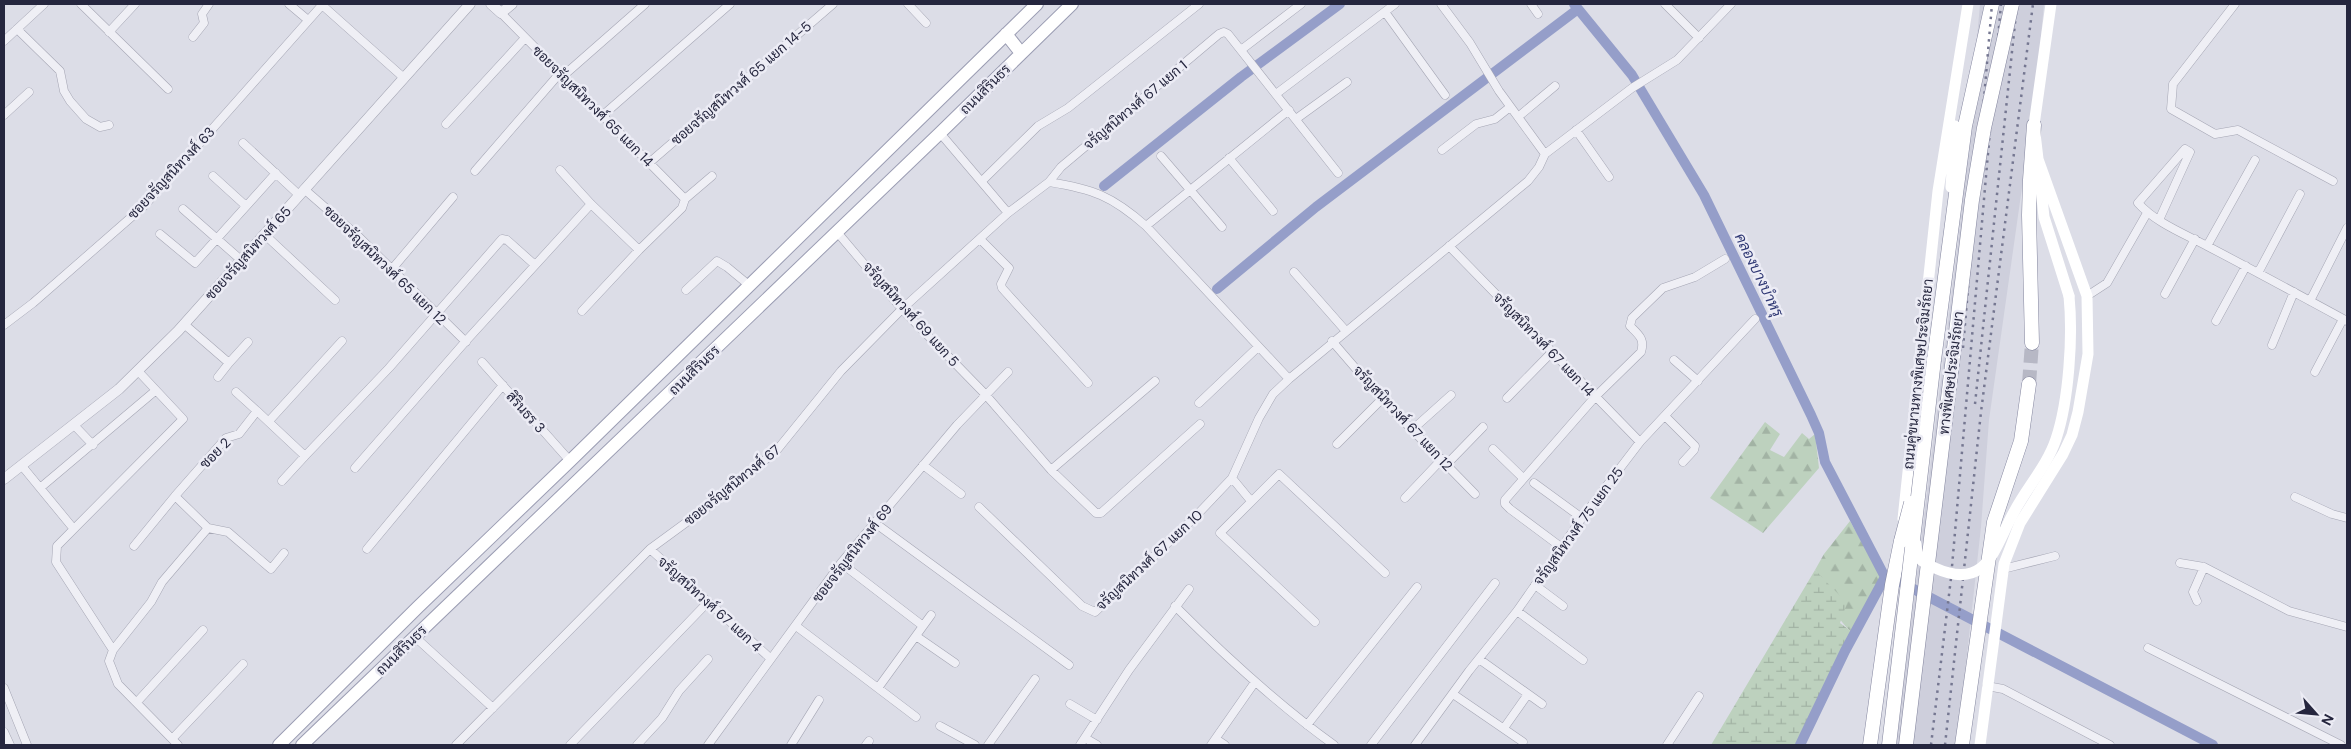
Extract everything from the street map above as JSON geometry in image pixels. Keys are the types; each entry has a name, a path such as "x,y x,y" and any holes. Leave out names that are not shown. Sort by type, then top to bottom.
{"highway":[{"name":"ทางพิเศษประจิมรัถยา","path":"1889,745 1956,189 1977,66 1992,4"},
{"name":"ทางพิเศษประจิมรัถยา","path":"1906,745 1972,200 1984,128 2012,4"},
{"path":"2032,343 2029,198 2034,125"},
{"path":"1962,745 1994,522 2021,441 2029,384"},
{"path":"1870,745 1895,563 1914,492"}],"main road":[{"name":"ถนนสิรินธร","path":"280,745 418,607 750,286 1037,4"},
{"name":"ถนนสิรินธร","path":"303,745 940,134 1072,4"},
{"name":"ถนนคู่ขนานทางพิเศษประจิมรัถยา","path":"1889,745 1902,644 1903,506 1916,408 1938,191 1957,84 1968,4"},
{"path":"1957,84 1951,186 1914,492 1919,560 1940,570 1953,573 1972,572 1986,565 1992,557 2013,513 2039,472 2056,439 2061,414 2072,339 2069,296 2044,217 2034,125 2051,4"},
{"path":"1006,34 1022,53"},
{"path":"993,48 1008,66"},
{"path":"1980,745 2003,569 2009,547 2020,523 2063,454 2072,435 2088,354 2087,296 2038,159"},
{"name":"ถนนสิรินธร","path":"274,745 293,732"}],"street":[{"path":"4,41 44,4"},
{"path":"81,4 168,88"},
{"path":"109,32 134,4"},
{"path":"193,37 204,23 202,14 209,4"},
{"path":"289,4 308,20"},
{"path":"322,4 404,78"},
{"name":"ซอยจรัญสนิทวงศ์ 63","path":"4,324 33,303 144,206 322,4"},
{"name":"ซอยจรัญสนิทวงศ์ 65","path":"4,479 74,425 138,371 184,324 470,4"},
{"path":"491,4 501,13 512,4"},
{"path":"475,171 562,75 645,4"},
{"path":"602,116 730,4"},
{"name":"ซอยจรัญสนิทวงศ์ 65 แยก 14-5","path":"649,163 833,4"},
{"path":"908,4 926,23"},
{"path":"982,181 1038,126 1068,108 1199,4"},
{"path":"1301,4 1241,50 1338,173"},
{"path":"1276,94 1395,4"},
{"path":"1441,4 1510,107 1545,154 1644,79 1677,60 1731,4"},
{"path":"1531,4 1538,14"},
{"path":"1665,4 1699,38"},
{"path":"2235,4 2173,84 2171,109 2215,134 2238,130 2333,182"},
{"path":"1385,12 1445,95"},
{"name":"ซอยจรัญสนิทวงศ์ 65 แยก 14","path":"501,13 685,199"},
{"path":"17,28 60,71 66,95 86,119 100,127 108,125"},
{"name":"จรัญสนิทวงศ์ 67 แยก 1","path":"1049,182 1061,167 1219,34 1224,32 1228,34 1241,50"},
{"path":"446,124 525,38"},
{"path":"1296,119 1347,82"},
{"path":"1518,117 1555,86"},
{"path":"4,115 29,92"},
{"path":"1442,150 1476,124 1495,119 1510,107"},
{"path":"1146,226 1290,110"},
{"path":"1576,130 1609,177"},
{"path":"940,134 1008,212"},
{"name":"ซอยจรัญสนิทวงศ์ 65 แยก 12","path":"243,142 276,173 359,237 466,342"},
{"path":"2159,220 2190,152 2186,149 2138,203 2147,214 2345,320 2315,372"},
{"name":"จรัญสนิทวงศ์ 67 แยก 10","path":"979,508 1082,606 1095,612 1195,517 1232,478 1259,418 1273,394 1345,330 1528,181 1539,167 1545,154"},
{"path":"1162,156 1222,227"},
{"path":"1229,158 1273,212"},
{"path":"2207,246 2255,160"},
{"path":"560,170 638,250"},
{"path":"160,234 195,263 276,173"},
{"path":"213,176 246,206"},
{"path":"582,311 638,250 682,208 685,199 712,176"},
{"path":"1049,182 1085,188 1112,200 1146,226 1288,379"},
{"name":"ซอยจรัญสนิทวงศ์ 67","path":"456,745 650,549 710,505 777,450 841,371 902,309 1008,212 1049,182"},
{"path":"2258,273 2300,194"},
{"path":"392,269 453,197"},
{"path":"355,468 535,265 592,204"},
{"path":"183,209 241,260"},
{"path":"2087,296 2107,283 2147,214"},
{"path":"2310,301 2347,228"},
{"name":"จรัญสนิทวงศ์ 69 แยก 5","path":"837,232 902,309 986,394 1051,470 1096,513 1101,513 1200,424"},
{"path":"264,234 335,300"},
{"path":"980,239 1009,268 1001,284 1002,288 1088,383"},
{"path":"2165,294 2195,239"},
{"path":"282,481 437,314 502,240 507,240 535,265"},
{"name":"จรัญสนิทวงศ์ 67 แยก 14","path":"1449,246 1640,442"},
{"path":"1561,548 1505,504 1505,500 1596,397 1641,352 1643,339 1630,326 1632,318 1663,288 1695,277 1725,259"},
{"path":"686,290 717,261 727,266 750,286"},
{"path":"2216,321 2246,266"},
{"path":"1294,272 1345,330"},
{"path":"2272,344 2294,292"},
{"name":"จรัญสนิทวงศ์ 75 แยก 25","path":"1416,745 1640,442 1666,417 1756,319"},
{"path":"184,324 229,363"},
{"path":"269,421 342,341"},
{"name":"จรัญสนิทวงศ์ 67 แยก 12","path":"1332,341 1382,399 1475,494"},
{"path":"218,377 248,342"},
{"path":"1199,403 1258,347"},
{"path":"1507,398 1552,352"},
{"path":"1674,360 1698,382"},
{"name":"สิรินธร 3","path":"482,362 570,461"},
{"path":"113,650 56,562 57,546 183,418 155,391 138,371"},
{"name":"ซอยจรัญสนิทวงศ์ 69","path":"708,745 770,658 842,563 923,465 1008,372"},
{"path":"1051,470 1155,381"},
{"path":"367,549 503,386"},
{"path":"40,488 155,391"},
{"path":"236,392 305,456"},
{"path":"1412,430 1451,395"},
{"path":"1337,444 1382,399"},
{"name":"ซอย 2","path":"134,546 226,438 239,434 257,410"},
{"path":"1666,417 1695,446 1694,450 1683,462"},
{"path":"74,425 93,445"},
{"path":"1405,498 1483,427"},
{"path":"1493,449 1523,478"},
{"path":"923,465 960,494"},
{"path":"22,466 73,528"},
{"path":"1315,622 1220,533 1281,474 1385,573"},
{"path":"1232,478 1252,501"},
{"path":"1534,483 1582,518"},
{"path":"175,496 208,528 228,532 272,569 284,553"},
{"path":"2295,497 2332,514 2347,518"},
{"path":"875,522 1069,665"},
{"path":"208,528 162,582 151,602 113,650 109,661 118,684 176,742 243,664"},
{"name":"จรัญสนิทวงศ์ 67 แยก 4","path":"650,549 770,658"},
{"path":"2003,569 2054,556"},
{"path":"842,563 923,626"},
{"path":"2180,563 2204,567 2289,611 2347,627"},
{"path":"2197,601 2192,592 2204,567"},
{"path":"1371,745 1495,583"},
{"path":"1535,585 1563,606"},
{"path":"1307,725 1417,587"},
{"path":"1080,745 1175,606 1189,589"},
{"path":"570,745 708,602"},
{"path":"1175,606 1235,666 1334,745"},
{"path":"1517,610 1583,660"},
{"path":"878,688 931,615"},
{"path":"796,626 916,717"},
{"path":"136,702 203,630"},
{"path":"916,636 955,663"},
{"path":"415,637 493,708"},
{"path":"2148,648 2341,745"},
{"path":"637,745 662,718 679,691 708,659"},
{"path":"1479,659 1542,704"},
{"path":"988,745 1035,679"},
{"path":"1225,745 1213,742 1255,682"},
{"path":"1987,686 2003,689 2110,745"},
{"path":"4,688 28,745"},
{"path":"1452,694 1523,742"},
{"path":"1504,728 1528,694"},
{"path":"1667,745 1699,696"},
{"path":"791,745 819,700"},
{"path":"1070,704 1097,720"},
{"path":"940,726 975,745"},
{"path":"4,732 10,745"},
{"path":"1086,738 1097,745"}],"shaded area":[{"path":"1980,4 2044,4 2036,89 1989,420 1981,527 1957,745 1896,745 1962,209"}],"green space":[{"path":"1765,422 1780,434 1770,450 1784,457 1802,433 1809,439 1815,434 1819,468 1763,533 1710,498"},
{"path":"1850,521 1881,577 1852,632 1845,626 1835,611 1825,586 1815,570 1824,554"},
{"path":"1815,570 1847,603 1840,623 1852,632 1796,745 1711,745"}],"waterway":[{"path":"1104,186 1241,77 1340,4"},
{"name":"คลองบางบำหรุ","path":"1574,4 1632,75 1704,195 1811,415 1819,433 1825,462 1885,577"},
{"path":"1217,289 1316,207 1578,9"},
{"path":"1800,745 1845,651 1885,577"},
{"path":"1902,583 2213,745"}],"tunnel":[{"path":"2029,384 2032,343"}],"railway":[{"path":"1963,348 1992,4"},
{"path":"1931,745 1951,578 2001,4"},
{"path":"1975,404 2017,4"},
{"path":"1945,745 1981,412 2033,4"}]}
